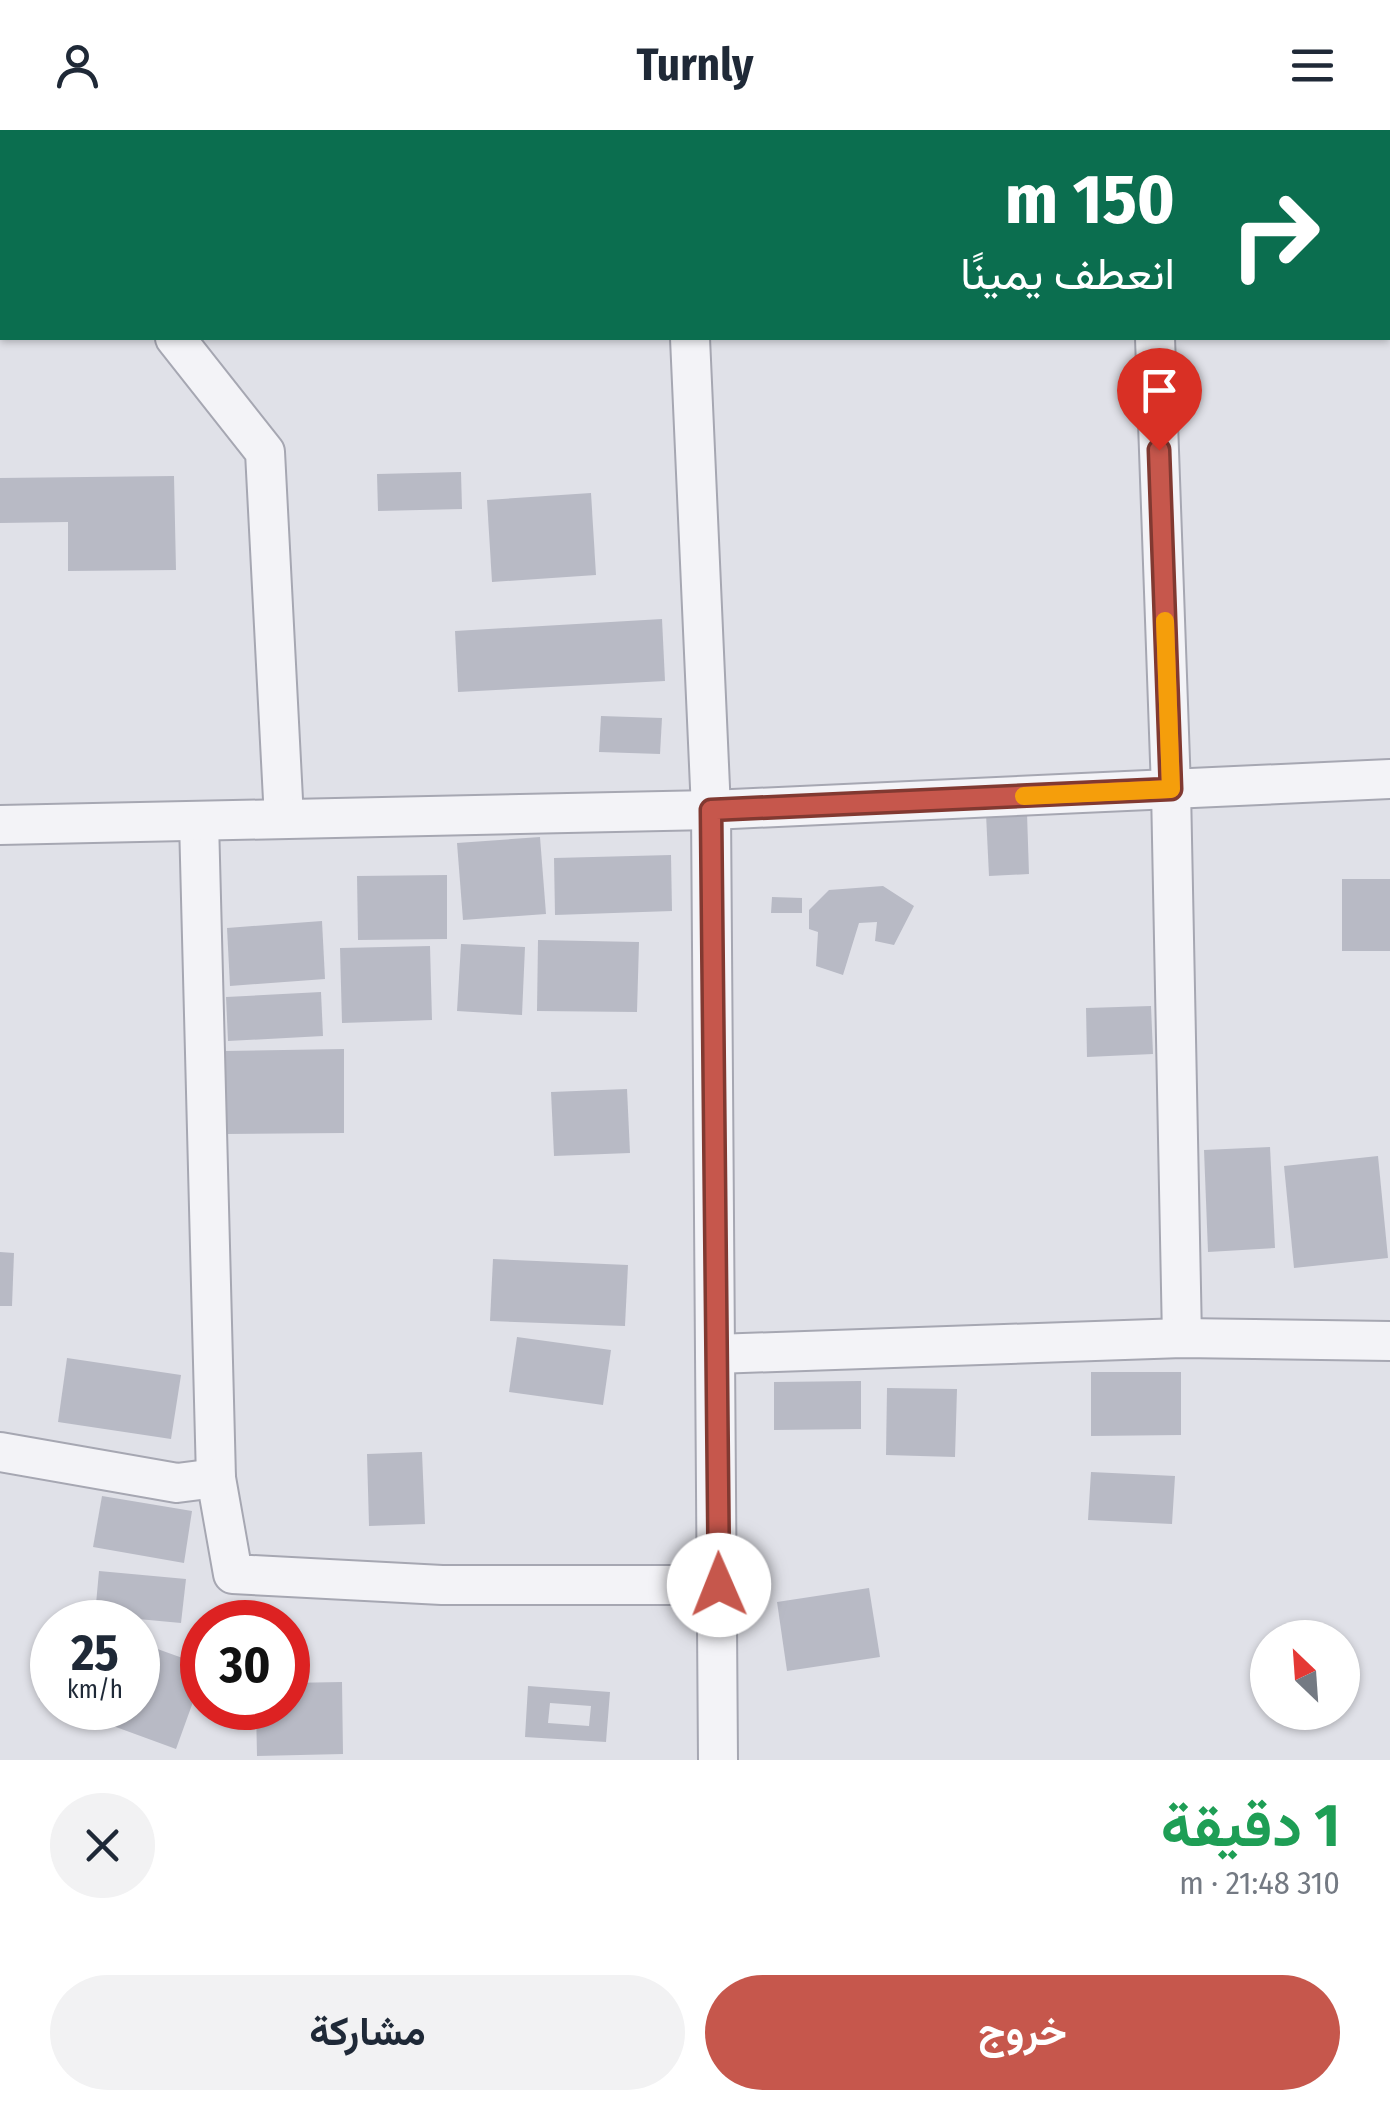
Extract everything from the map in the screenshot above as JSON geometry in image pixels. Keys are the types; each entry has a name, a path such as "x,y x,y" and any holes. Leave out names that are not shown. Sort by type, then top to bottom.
{"street":[{"path":"177,340 265,452 284,819"},
{"path":"690,340 711,810 718,1760"},
{"path":"1155,340 1171,789 1182,1338"},
{"path":"0,825 711,810 1390,779"},
{"path":"199,821 216,1478 233,1574 442,1585 719,1585"},
{"path":"715,1354 1182,1338 1390,1341"},
{"path":"0,1452 178,1483 216,1478"}],"building":[{"path":"461,472 462,509 378,511 377,474"},
{"path":"174,476 176,570 68,571 68,522 0,523 0,478"},
{"path":"591,493 596,575 492,582 487,500"},
{"path":"662,619 665,681 458,692 455,631"},
{"path":"601,716 662,718 660,754 599,752"},
{"path":"1027,813 1029,874 989,876 986,814"},
{"path":"540,837 546,914 463,920 457,843"},
{"path":"671,855 672,911 555,915 554,858"},
{"path":"447,875 447,939 358,940 357,876"},
{"path":"1342,879 1390,879 1390,951 1342,951"},
{"path":"883,886 914,906 894,945 875,941 877,922 859,923 843,975 816,966 818,932 809,929 809,910 829,890"},
{"path":"772,897 802,898 802,913 771,913"},
{"path":"322,921 325,979 230,986 227,928"},
{"path":"538,940 639,942 637,1012 537,1011"},
{"path":"461,944 525,947 522,1015 457,1011"},
{"path":"430,946 432,1020 342,1023 340,948"},
{"path":"321,992 323,1036 228,1041 226,997"},
{"path":"1151,1006 1153,1054 1087,1057 1086,1008"},
{"path":"344,1049 344,1133 225,1134 224,1051"},
{"path":"627,1089 630,1153 554,1156 551,1092"},
{"path":"1270,1147 1275,1248 1208,1252 1204,1150"},
{"path":"1378,1156 1388,1258 1294,1268 1284,1166"},
{"path":"0,1252 14,1253 12,1306 0,1306"},
{"path":"493,1259 628,1265 625,1326 490,1321"},
{"path":"517,1337 611,1350 603,1405 509,1392"},
{"path":"67,1358 181,1375 171,1439 58,1422"},
{"path":"1091,1372 1181,1372 1181,1435 1091,1436"},
{"path":"861,1381 861,1429 774,1430 774,1382"},
{"path":"887,1388 957,1389 955,1457 886,1455"},
{"path":"422,1452 425,1524 369,1526 367,1454"},
{"path":"1091,1472 1175,1476 1172,1524 1088,1520"},
{"path":"102,1496 192,1511 184,1563 93,1547"},
{"path":"99,1571 186,1579 184,1600 180,1600 180,1623 160,1621 160,1600 96,1600"},
{"path":"869,1588 880,1657 787,1671 777,1602"},
{"path":"160,1650 180,1657 183,1730 176,1749 124,1730 160,1730"},
{"path":"342,1682 343,1754 257,1756 256,1730 310,1730 310,1683"},
{"path":"528,1686 610,1692 606,1742 525,1737","holes":["550,1703 591,1706 589,1726 548,1723"]}],"slow traffic":[{"path":"1024,796 1171,789 1165,621"}],"route":[{"path":"719,1585 711,810 1171,789 1159,450"}]}
